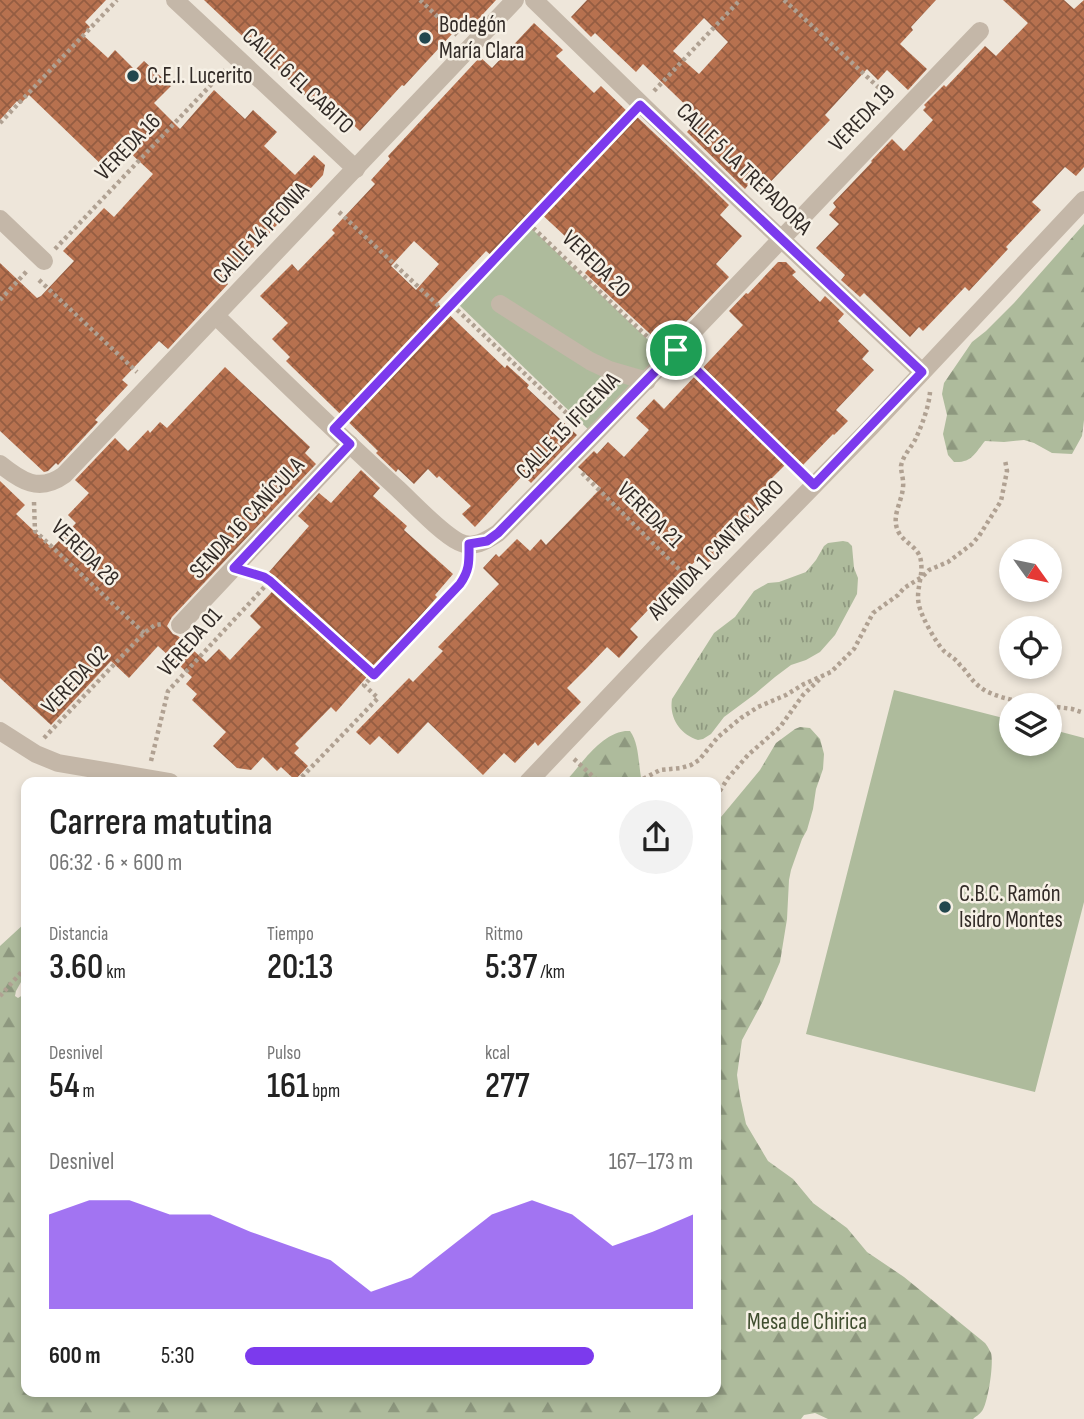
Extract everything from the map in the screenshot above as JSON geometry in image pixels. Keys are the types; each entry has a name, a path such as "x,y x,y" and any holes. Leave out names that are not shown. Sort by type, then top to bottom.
{"street":[{"name":"CALLE 6 EL CABITO","path":"175,0 356,169"},
{"name":"CALLE 14 PEONIA","path":"34,484 54,482 64,475 515,0"},
{"name":"CALLE 5 LA TREPADORA","path":"534,0 640,105 922,372"},
{"name":"VEREDA 19","path":"780,238 980,32"},
{"name":"AVENIDA 1 CANTACLARO","path":"533,777 1084,200"},
{"path":"0,219 42,259"},
{"name":"CALLE 15 IFIGENIA","path":"469,544 487,541 498,533 673,354 780,238"},
{"path":"500,304 590,361 609,370 647,381"},
{"path":"216,316 443,530 460,542 469,544"},
{"name":"SENDA 16 CANÍCULA","path":"180,625 350,444"},
{"path":"0,464 34,484"},
{"path":"0,731 31,752 58,763 136,777"}],"path":[{"path":"0,123 117,0"},
{"path":"420,0 470,47"},
{"path":"334,429 740,0"},
{"path":"784,0 903,111"},
{"name":"VEREDA 16","path":"0,300 237,58"},
{"path":"326,200 445,312"},
{"name":"VEREDA 20","path":"528,223 814,485"},
{"path":"42,259 39,280 151,385"},
{"path":"452,305 591,437"},
{"path":"922,372 930,391 930,401 916,439 901,467 903,487 896,526 906,543 915,548 920,557 922,577 918,597 926,624 943,649 958,662 970,679 986,691 999,696"},
{"name":"VEREDA 21","path":"569,460 706,596"},
{"path":"721,789 748,755 780,727 803,695 854,649 873,613 929,570 948,562 979,536 1001,501 1007,471 1005,460"},
{"name":"VEREDA 28","path":"34,484 35,531 144,633"},
{"path":"302,777 377,698 364,685 460,584 467,574 469,544"},
{"path":"234,568 270,581 374,675"},
{"name":"VEREDA 01","path":"147,777 168,691 270,581"},
{"name":"VEREDA 02","path":"31,752 144,633"},
{"path":"647,777 660,770 691,765 741,718 758,707 822,677"},
{"path":"1062,708 1084,713"},
{"path":"561,748 594,777"},
{"path":"0,996 21,972"}],"green space":[{"path":"1084,224 1082,436 1072,454 1052,453 1024,440 985,441 969,459 954,462 948,455 943,434 947,415 942,394 944,383 972,342 1014,303"},
{"path":"529,226 667,358 593,434 456,302"},
{"path":"843,541 852,546 858,578 857,594 835,635 820,652 791,665 724,717 711,734 698,740 686,734 674,719 672,699 714,633 735,617 754,591 768,583 806,572 824,546"},
{"name":"C.B.C. Ramón Isidro Montes","path":"894,690 999,717 999,756 1062,756 1062,732 1084,738 1084,902 1035,1092 806,1034"},
{"name":"Mesa de Chirica","path":"810,728 820,739 824,754 823,769 807,830 791,870 780,962 742,1040 737,1075 746,1124 768,1161 793,1179 813,1203 847,1228 867,1252 904,1277 986,1344 992,1358 991,1374 986,1400 979,1414 973,1419 828,1419 815,1413 804,1415 801,1419 0,1419 0,946 21,927 21,982 15,996 21,996 21,1397 721,1397 721,817 760,770 776,743 795,729"},
{"path":"630,731 636,743 641,777 569,777 599,744 616,734"}],"building":[{"path":"0,0 106,0 85,22 90,27 83,35 108,58 115,50 135,70 144,61 171,86 154,103 180,129 214,90 245,119 253,110 277,132 264,146 295,175 314,155 325,165 323,175 225,281 228,284 168,349 159,341 122,380 128,385 95,420 98,422 58,465 56,463 44,472 0,431 0,263 37,298 41,296 74,261 63,251 104,208 114,217 153,174 127,150 107,170 29,95 20,104 17,101 0,120"},
{"path":"204,0 496,0 471,27 464,21 360,131 337,110 329,118"},
{"path":"587,0 936,0 911,27 913,30 900,44 927,69 908,90 887,70 878,80 867,69 825,115 830,120 759,194 749,184 745,189 687,132 699,118 643,64 636,72 595,33 591,37 571,17","holes":["704,18 728,42 699,74 673,51"]},
{"path":"1003,0 1064,0 1074,9 1084,0 1084,167 1076,176 1065,167 1032,202 1041,210 1006,247 1008,249 969,291 965,287 923,331 919,327 910,337 864,293 860,297 841,280 845,275 816,248 839,224 829,215 836,207 833,203 871,161 892,139 904,151 933,120 923,110 926,107 924,105 944,85 946,87 985,46 996,56 1028,23"},
{"path":"534,23 563,50 556,56 594,93 601,86 729,205 720,215 742,236 716,264 729,277 663,346 585,273 594,263 537,210 492,256 486,251 437,303 505,368 507,365 529,385 527,388 577,435 531,483 523,475 475,527 462,514 471,506 439,476 437,478 428,469 414,484 398,469 396,472 286,361 290,357 272,339 288,323 260,296 292,264 298,271 335,233 332,230 375,184 371,180 390,159 388,156 480,57 492,68","holes":["414,241 439,264 416,290 391,266"]},
{"path":"778,262 786,262 796,272 792,275 820,302 825,296 844,314 838,321 869,351 862,359 874,370 836,410 848,421 803,465 794,456 770,480 772,482 760,495 767,502 707,566 699,558 630,629 638,637 619,658 607,647 567,688 581,702 538,746 535,742 515,763 504,753 483,775 428,722 398,754 379,736 370,745 356,732 409,678 413,682 443,651 438,647 499,584 483,568 496,554 499,557 517,539 530,551 541,539 546,545 601,488 578,467 594,451 597,454 608,442 624,457 649,430 636,418 654,399 664,409 743,325 729,311"},
{"path":"225,367 310,447 305,453 316,464 172,617 167,626 206,662 219,649 230,660 261,627 250,616 281,582 269,572 309,526 298,516 319,493 331,503 361,470 380,488 373,496 407,526 404,530 453,574 435,595 437,597 336,712 331,707 295,744 299,748 294,753 308,766 298,777 292,777 281,767 277,771 263,757 251,770 237,768 213,746 226,732 192,700 197,694 186,684 192,677 158,646 129,678 111,661 51,725 0,678 0,481 25,505 16,514 52,548 76,523 68,515 89,493 75,480 115,438 128,451 148,430 150,433 160,422 167,428"}],"place":[{"name":"Bodegón María Clara","path":"425,38"},
{"name":"C.E.I. Lucerito","path":"133,76"},
{"name":"C.B.C. Ramón Isidro Montes","path":"945,907"}],"route":[{"path":"640,105 922,372 814,485 676,350 498,533 487,541 469,544 467,574 460,584 374,675 270,581 234,568 350,444 334,429 640,105"}]}
